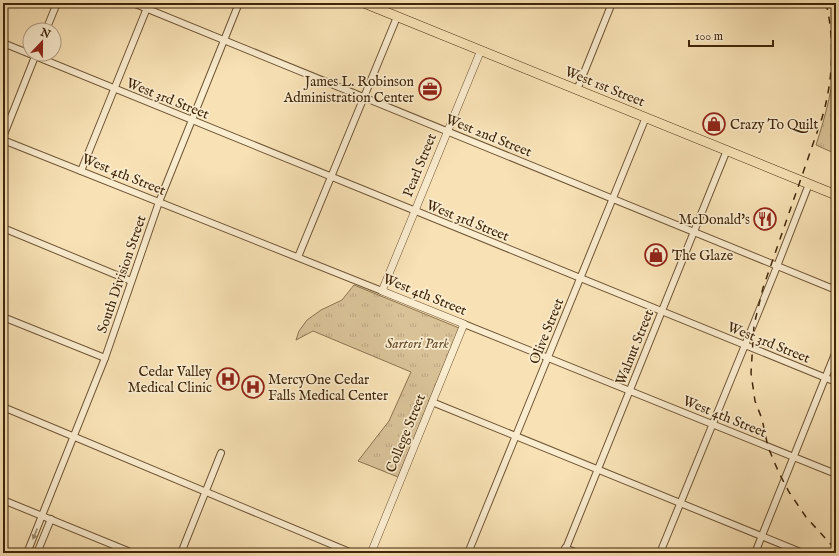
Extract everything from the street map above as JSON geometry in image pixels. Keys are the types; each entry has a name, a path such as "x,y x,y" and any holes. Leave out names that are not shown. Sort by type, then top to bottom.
{"main road":[{"name":"West 1st Street","path":"364,3 836,195"}],"street":[{"path":"49,22 57,3"},
{"name":"West 2nd Street","path":"133,3 147,6 224,40 836,290"},
{"name":"South Division Street","path":"27,553 105,358 159,202 239,3"},
{"path":"577,90 612,3"},
{"path":"81,171 147,6"},
{"path":"298,257 397,17"},
{"name":"West 3rd Street","path":"3,43 22,50"},
{"name":"Pearl Street","path":"382,290 481,50"},
{"path":"3,137 33,62"},
{"name":"West 3rd Street","path":"53,62 836,382"},
{"name":"Olive Street","path":"468,553 646,118"},
{"name":"West 4th Street","path":"3,140 382,290 836,474"},
{"name":"Walnut Street","path":"564,551 726,150"},
{"path":"660,553 778,266 809,184"},
{"path":"3,228 131,281"},
{"path":"3,316 105,358"},
{"name":"College Street","path":"371,553 464,324"},
{"path":"755,553 836,351"},
{"path":"432,402 803,553"},
{"path":"3,407 352,553"},
{"path":"181,553 221,453"},
{"path":"3,500 133,553"},
{"path":"37,553 51,519"},
{"path":"564,551 577,553"}],"green space":[{"path":"833,21 836,21 836,154 816,145 826,111 833,76 835,41"},
{"name":"Sartori Park","path":"354,285 459,328 398,477 358,461 389,421 411,372 313,331 296,340 299,331 307,320 321,310 342,300"}],"railway":[{"path":"826,3 832,46 829,90 822,118 763,288 754,325 751,373 755,401 762,419 768,447 779,473 789,492 806,517 836,550"}],"place":[{"name":"James L. Robinson Administration Center","path":"430,89"},
{"name":"Crazy To Quilt","path":"714,124"},
{"name":"McDonald's","path":"765,219"},
{"name":"The Glaze","path":"656,255"},
{"name":"Cedar Valley Medical Clinic","path":"228,379"},
{"name":"MercyOne Cedar Falls Medical Center","path":"253,387"}]}
